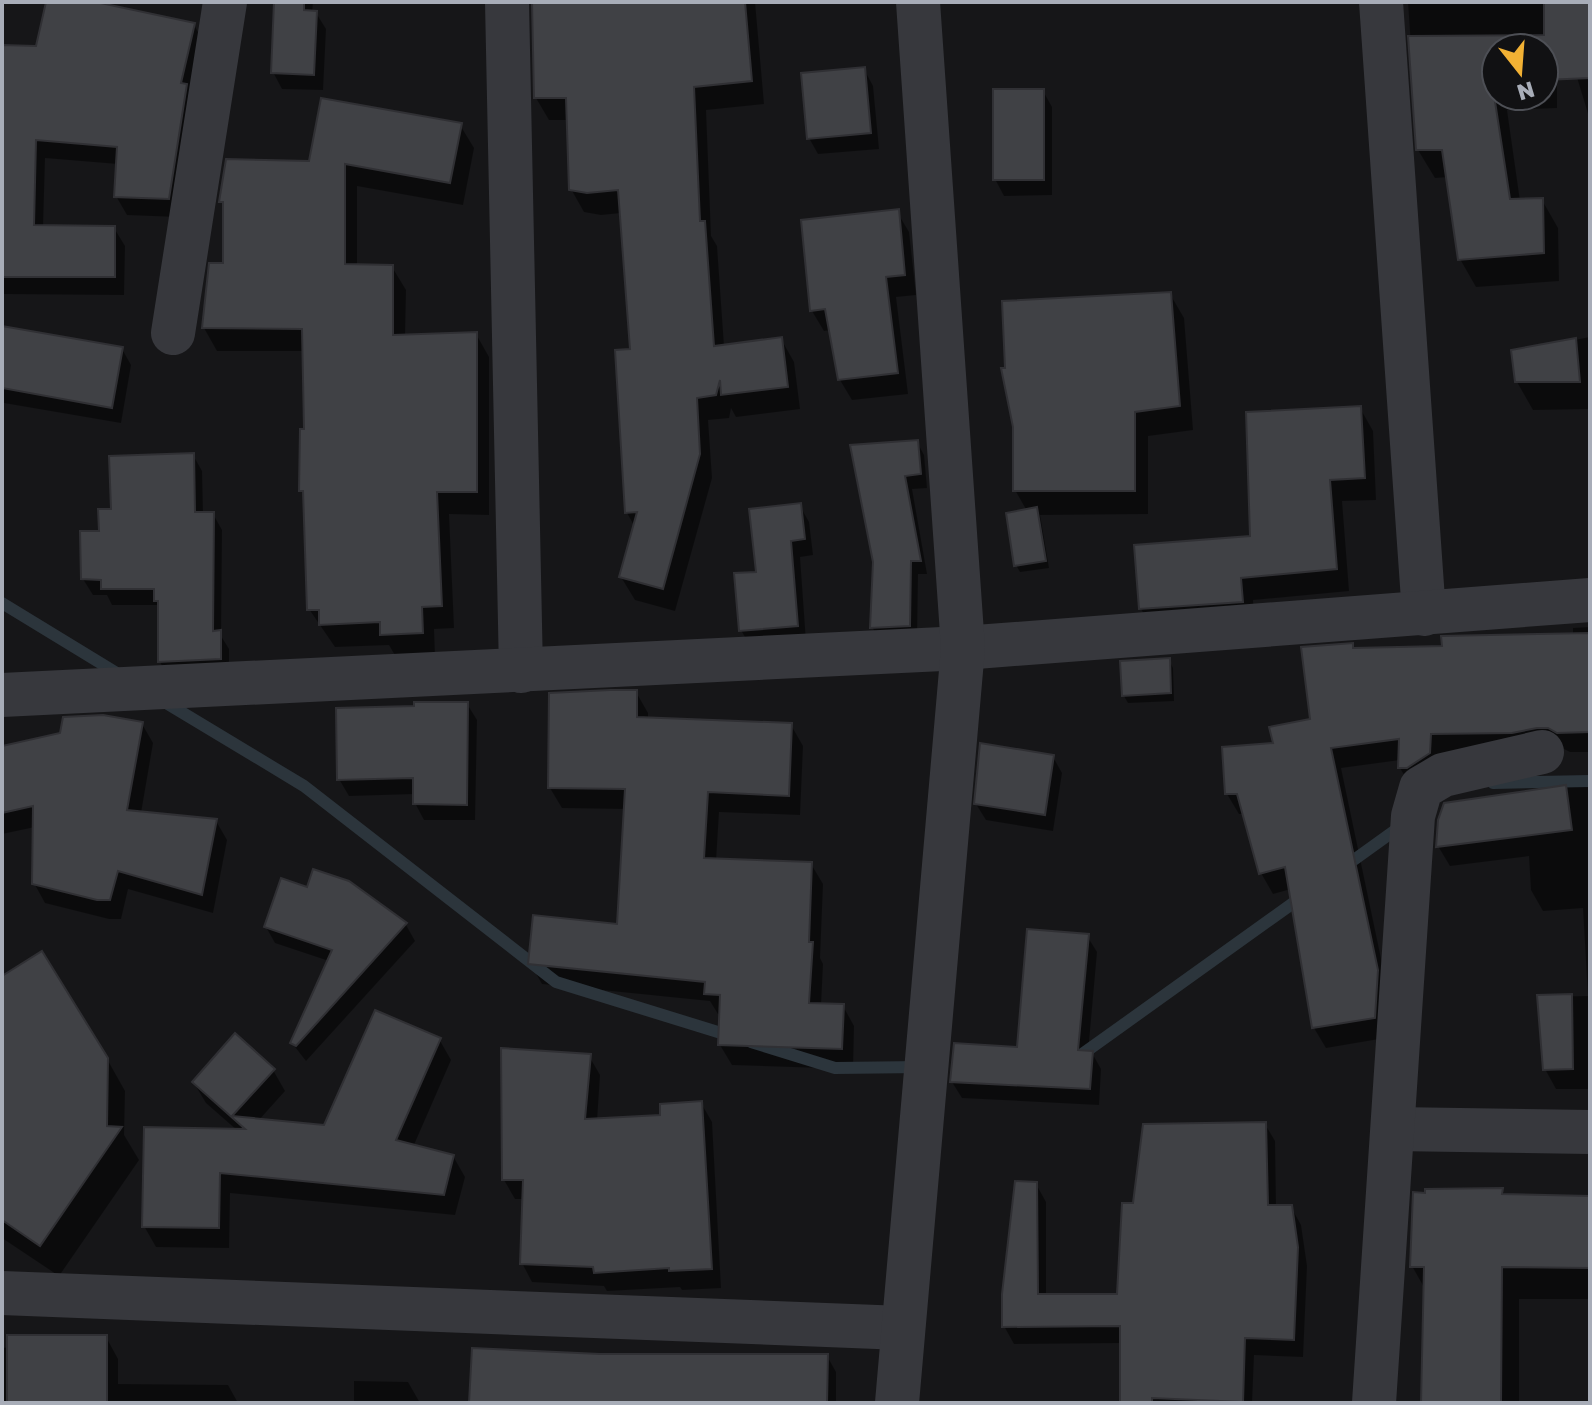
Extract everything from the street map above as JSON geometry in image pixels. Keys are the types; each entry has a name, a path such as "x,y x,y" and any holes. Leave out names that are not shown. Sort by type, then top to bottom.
{"street":[{"path":"173,333 225,2"},
{"path":"507,2 521,671"},
{"path":"897,1403 963,648 918,2"},
{"path":"1381,2 1424,614"},
{"path":"2,695 963,648 1590,600"},
{"path":"1374,1403 1413,816 1421,788 1443,775 1542,752"},
{"path":"1394,1129 1590,1132"},
{"path":"2,1293 903,1328"}],"building":[{"path":"46,2 96,2 195,23 181,83 187,84 169,199 114,197 117,147 36,140 34,225 115,226 115,277 2,277 2,45 36,46"},
{"path":"274,2 304,2 304,10 317,11 314,75 271,73"},
{"path":"532,2 745,2 752,81 694,87 700,221 705,221 714,346 782,337 788,387 721,395 720,380 716,395 697,398 700,454 663,589 619,577 637,512 625,513 615,350 630,349 618,190 587,193 569,190 566,98 534,98"},
{"path":"1544,2 1590,2 1590,78 1560,79 1560,32 1544,32"},
{"path":"1480,35 1480,112 1497,112 1510,199 1543,198 1544,253 1458,260 1442,150 1416,150 1408,36"},
{"path":"865,67 871,133 807,139 801,73"},
{"path":"993,89 1044,89 1044,180 993,180"},
{"path":"321,98 462,123 450,183 345,164 345,264 393,265 393,335 477,332 477,492 437,492 442,606 422,607 423,633 380,635 380,622 319,625 319,610 307,610 303,491 299,491 300,429 304,429 302,329 202,328 209,263 223,263 223,202 219,202 226,159 309,161"},
{"path":"899,209 905,275 886,277 898,373 838,380 825,309 810,311 801,220"},
{"path":"1171,292 1180,406 1135,412 1135,491 1013,491 1013,427 1001,368 1005,368 1002,301"},
{"path":"2,326 123,347 112,408 2,388"},
{"path":"1576,338 1580,382 1515,382 1511,350"},
{"path":"1361,406 1365,478 1330,480 1337,569 1241,578 1243,602 1139,609 1134,545 1250,536 1246,412"},
{"path":"918,440 921,474 905,476 921,561 911,561 910,626 870,628 873,562 850,445"},
{"path":"194,453 195,512 214,512 213,631 221,630 221,659 158,662 158,601 154,601 154,589 101,589 101,580 81,579 80,531 99,531 98,509 111,509 109,456"},
{"path":"801,503 805,539 791,541 798,626 739,631 734,573 756,572 749,509"},
{"path":"1037,507 1046,561 1014,566 1006,513"},
{"path":"1590,633 1590,732 1557,733 1548,728 1537,728 1512,733 1431,734 1430,753 1407,768 1398,768 1399,739 1331,748 1378,970 1375,1018 1312,1028 1285,867 1259,874 1237,794 1225,794 1222,747 1273,743 1269,727 1310,719 1301,647 1353,643 1353,648 1442,646 1441,636"},
{"path":"1170,658 1171,693 1122,696 1120,661"},
{"path":"637,690 637,717 792,723 789,796 708,792 704,858 812,862 809,942 813,942 809,1003 844,1004 842,1049 718,1045 720,995 704,994 705,982 528,964 533,915 617,924 625,789 548,788 549,693"},
{"path":"414,702 468,702 467,805 413,804 413,778 337,780 336,708 414,706"},
{"path":"103,715 143,722 127,810 217,819 202,895 118,871 110,900 97,900 32,884 33,806 2,813 2,746 60,733 63,717"},
{"path":"980,743 1054,755 1045,815 974,804"},
{"path":"1566,785 1572,830 1436,847 1438,820 1444,803"},
{"path":"313,869 349,881 407,923 296,1046 290,1043 332,950 264,927 281,878 307,887"},
{"path":"1027,929 1089,934 1078,1050 1093,1051 1090,1089 950,1082 954,1043 1017,1047"},
{"path":"42,951 108,1058 107,1126 122,1127 40,1246 2,1220 2,976"},
{"path":"1572,994 1573,1069 1543,1070 1537,995"},
{"path":"375,1010 441,1038 396,1140 454,1155 444,1195 220,1173 219,1228 142,1227 144,1127 245,1129 192,1082 235,1033 275,1069 232,1116 324,1125"},
{"path":"501,1048 591,1054 585,1119 660,1115 660,1104 702,1101 712,1269 669,1271 669,1268 594,1273 593,1267 520,1264 523,1180 502,1180"},
{"path":"1266,1122 1268,1205 1292,1205 1298,1247 1294,1340 1245,1338 1243,1402 1152,1398 1152,1403 1120,1403 1120,1326 1002,1327 1002,1294 1015,1181 1037,1182 1038,1294 1117,1294 1122,1203 1133,1203 1143,1124"},
{"path":"1503,1188 1502,1194 1590,1196 1590,1268 1502,1267 1501,1403 1421,1403 1424,1267 1410,1267 1413,1192 1425,1193 1425,1189"},
{"path":"7,1335 107,1335 107,1403 7,1403"},
{"path":"472,1348 600,1354 828,1354 827,1403 469,1403"}],"waterway":[{"path":"2,603 120,675"},
{"path":"163,701 304,786 556,982 734,1037"},
{"path":"1493,783 1590,781"},
{"path":"1344,867 1401,826"},
{"path":"1074,1060 1303,896"},
{"path":"751,1042 835,1068 921,1067"}]}
